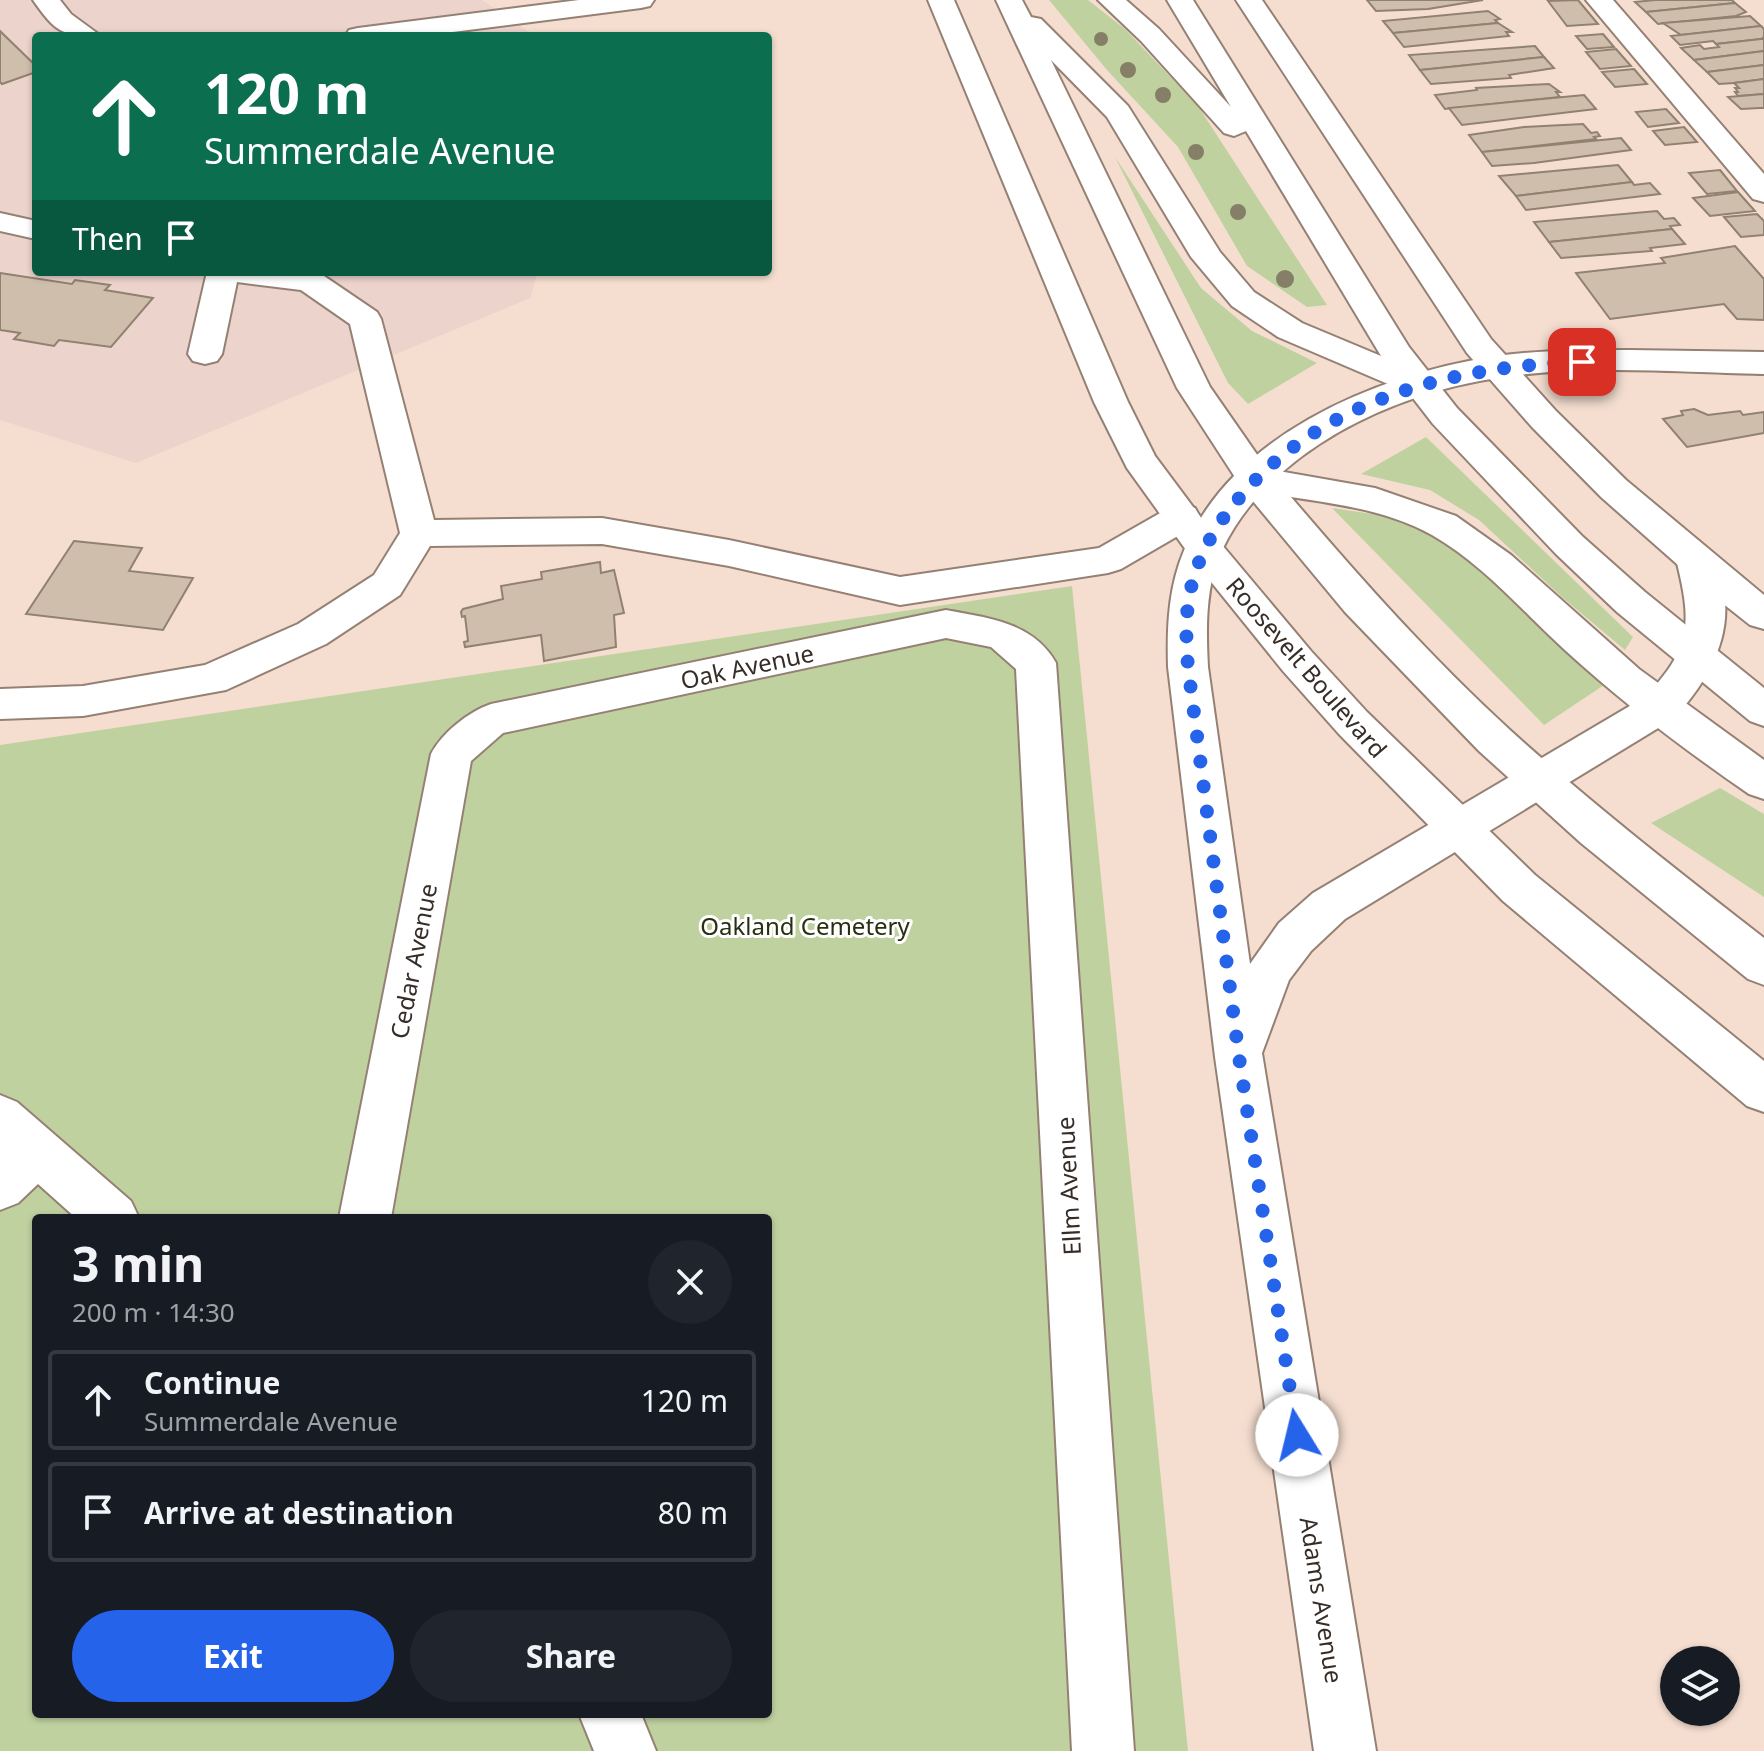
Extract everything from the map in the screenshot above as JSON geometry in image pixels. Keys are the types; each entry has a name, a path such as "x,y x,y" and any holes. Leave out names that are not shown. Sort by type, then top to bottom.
{"main road":[{"path":"46,0 62,20 82,32"},
{"path":"389,32 641,0"},
{"name":"Roosevelt Boulevard","path":"941,0 1111,402 1140,460 1193,532 1297,661 1456,828 1576,938 1764,1090"},
{"path":"1111,0 1150,35 1301,200"},
{"path":"1180,0 1396,353 1420,385 1473,448 1569,545 1699,659 1764,710"},
{"path":"1249,0 1479,346 1593,468 1695,559 1764,615"},
{"path":"1599,0 1764,193"},
{"path":"1010,2 1118,112 1207,257 1243,299 1290,330 1420,385"},
{"path":"1010,2 1194,388 1255,479 1304,539 1423,670 1538,780 1596,831 1764,965"},
{"path":"0,222 32,229"},
{"path":"205,354 222,276"},
{"path":"0,704 83,701 212,679 312,634 387,585 419,533 365,319 310,281 268,276"},
{"path":"419,533 602,531 729,553 900,591 1108,560 1193,532 1227,512 1255,479 1289,448 1329,422 1374,401 1420,385 1497,367 1582,362 1764,363"},
{"path":"1255,479 1377,501 1441,524 1488,555 1580,642 1659,708 1764,782"},
{"name":"Adams Avenue","path":"1193,532 1186,635 1188,667 1239,1057 1345,1751"},
{"path":"1239,1057 1254,1001 1268,967 1294,936 1329,906 1659,708 1682,685 1699,659 1705,628 1705,597 1695,559"},
{"name":"Oak Avenue","path":"491,720 946,624 1003,635"},
{"name":"Ellm Avenue","path":"1003,635 1036,663 1103,1751"},
{"name":"Cedar Avenue","path":"366,1214 452,754 491,720"},
{"path":"0,1118 108,1214"},
{"path":"0,1186 38,1152"},
{"path":"612,1718 625,1751"}],"shaded area":[{"path":"0,0 482,0 529,32 32,32 32,276 537,276 530,298 136,463 0,420"}],"green space":[{"path":"1049,0 1088,0 1125,29 1198,106 1327,305 1307,307 1247,266 1178,147 1107,70"},
{"path":"1115,157 1201,288 1252,331 1317,363 1248,404 1228,383"},
{"path":"1426,437 1633,637 1625,650 1479,520 1430,490 1361,474"},
{"path":"1332,508 1406,519 1462,547 1607,683 1544,725"},
{"name":"Oakland Cemetery","path":"1072,586 1188,1751 0,1751 0,745"},
{"path":"1720,788 1764,814 1764,897 1651,823"}],"building":[{"path":"1367,0 1483,0 1428,9 1376,11"},
{"path":"1578,0 1598,24 1567,26 1548,1"},
{"path":"1732,0 1735,3 1646,12 1635,2"},
{"path":"1735,3 1746,12 1736,16 1658,24 1646,12"},
{"path":"1488,11 1500,19 1495,20 1498,23 1393,33 1383,21"},
{"path":"1750,16 1761,26 1681,35 1663,23"},
{"path":"1498,23 1512,32 1506,32 1509,36 1404,47 1393,33"},
{"path":"1761,26 1764,37 1761,39 1716,44 1713,41 1680,45 1671,36"},
{"path":"0,31 32,62 32,73 2,84"},
{"path":"1603,34 1614,47 1587,49 1576,36"},
{"path":"1764,39 1764,51 1694,60 1681,48 1700,45 1704,49 1719,47 1716,44"},
{"path":"1535,46 1544,57 1420,70 1409,55"},
{"path":"1616,49 1631,66 1600,69 1586,52"},
{"path":"1764,51 1764,65 1707,72 1694,60"},
{"path":"1544,57 1554,68 1509,75 1511,78 1431,84 1420,70"},
{"path":"1764,65 1764,79 1734,83 1719,84 1707,72"},
{"path":"1634,69 1647,84 1615,87 1602,72"},
{"path":"1764,79 1764,94 1738,96 1735,92 1738,92 1735,88 1739,88 1734,83"},
{"path":"1549,84 1560,92 1556,92 1560,97 1445,109 1435,95 1476,88"},
{"path":"1764,94 1764,108 1741,109 1728,97"},
{"path":"1584,95 1596,109 1462,125 1449,108"},
{"path":"1666,109 1679,123 1648,127 1636,112"},
{"path":"1583,124 1591,133 1597,132 1600,136 1594,137 1596,139 1482,152 1469,135 1524,127"},
{"path":"1684,127 1697,142 1665,145 1653,131"},
{"path":"1621,138 1631,150 1534,163 1492,166 1482,152"},
{"path":"1618,165 1632,182 1516,196 1499,176"},
{"path":"1720,170 1737,191 1707,194 1689,173"},
{"path":"1632,182 1634,185 1650,183 1660,194 1526,210 1516,196"},
{"path":"1738,192 1755,211 1710,216 1693,198"},
{"path":"1657,211 1664,219 1674,218 1680,225 1670,226 1672,229 1549,242 1534,222"},
{"path":"1757,214 1764,221 1764,235 1741,237 1724,217"},
{"path":"1672,229 1685,244 1650,248 1652,251 1561,258 1549,242"},
{"path":"1735,246 1764,279 1764,320 1737,319 1724,304 1610,319 1576,273 1665,263 1661,258"},
{"path":"0,273 72,284 75,280 110,285 105,290 153,298 111,347 59,340 54,346 14,339 20,333 0,330"},
{"path":"1694,409 1708,415 1764,412 1764,433 1687,447 1663,419"},
{"path":"74,541 142,548 129,571 193,578 163,630 26,614"},
{"path":"600,562 601,573 614,570 624,613 614,615 616,647 544,661 541,635 465,647 464,642 468,641 465,616 462,617 461,612 463,609 503,599 501,586 542,579 541,572"}],"route":[{"path":"1297,1435 1239,1057 1188,667 1186,635 1190,589 1204,548 1227,512 1255,479 1289,448 1329,422 1374,401 1461,374 1497,367 1582,362"}]}
